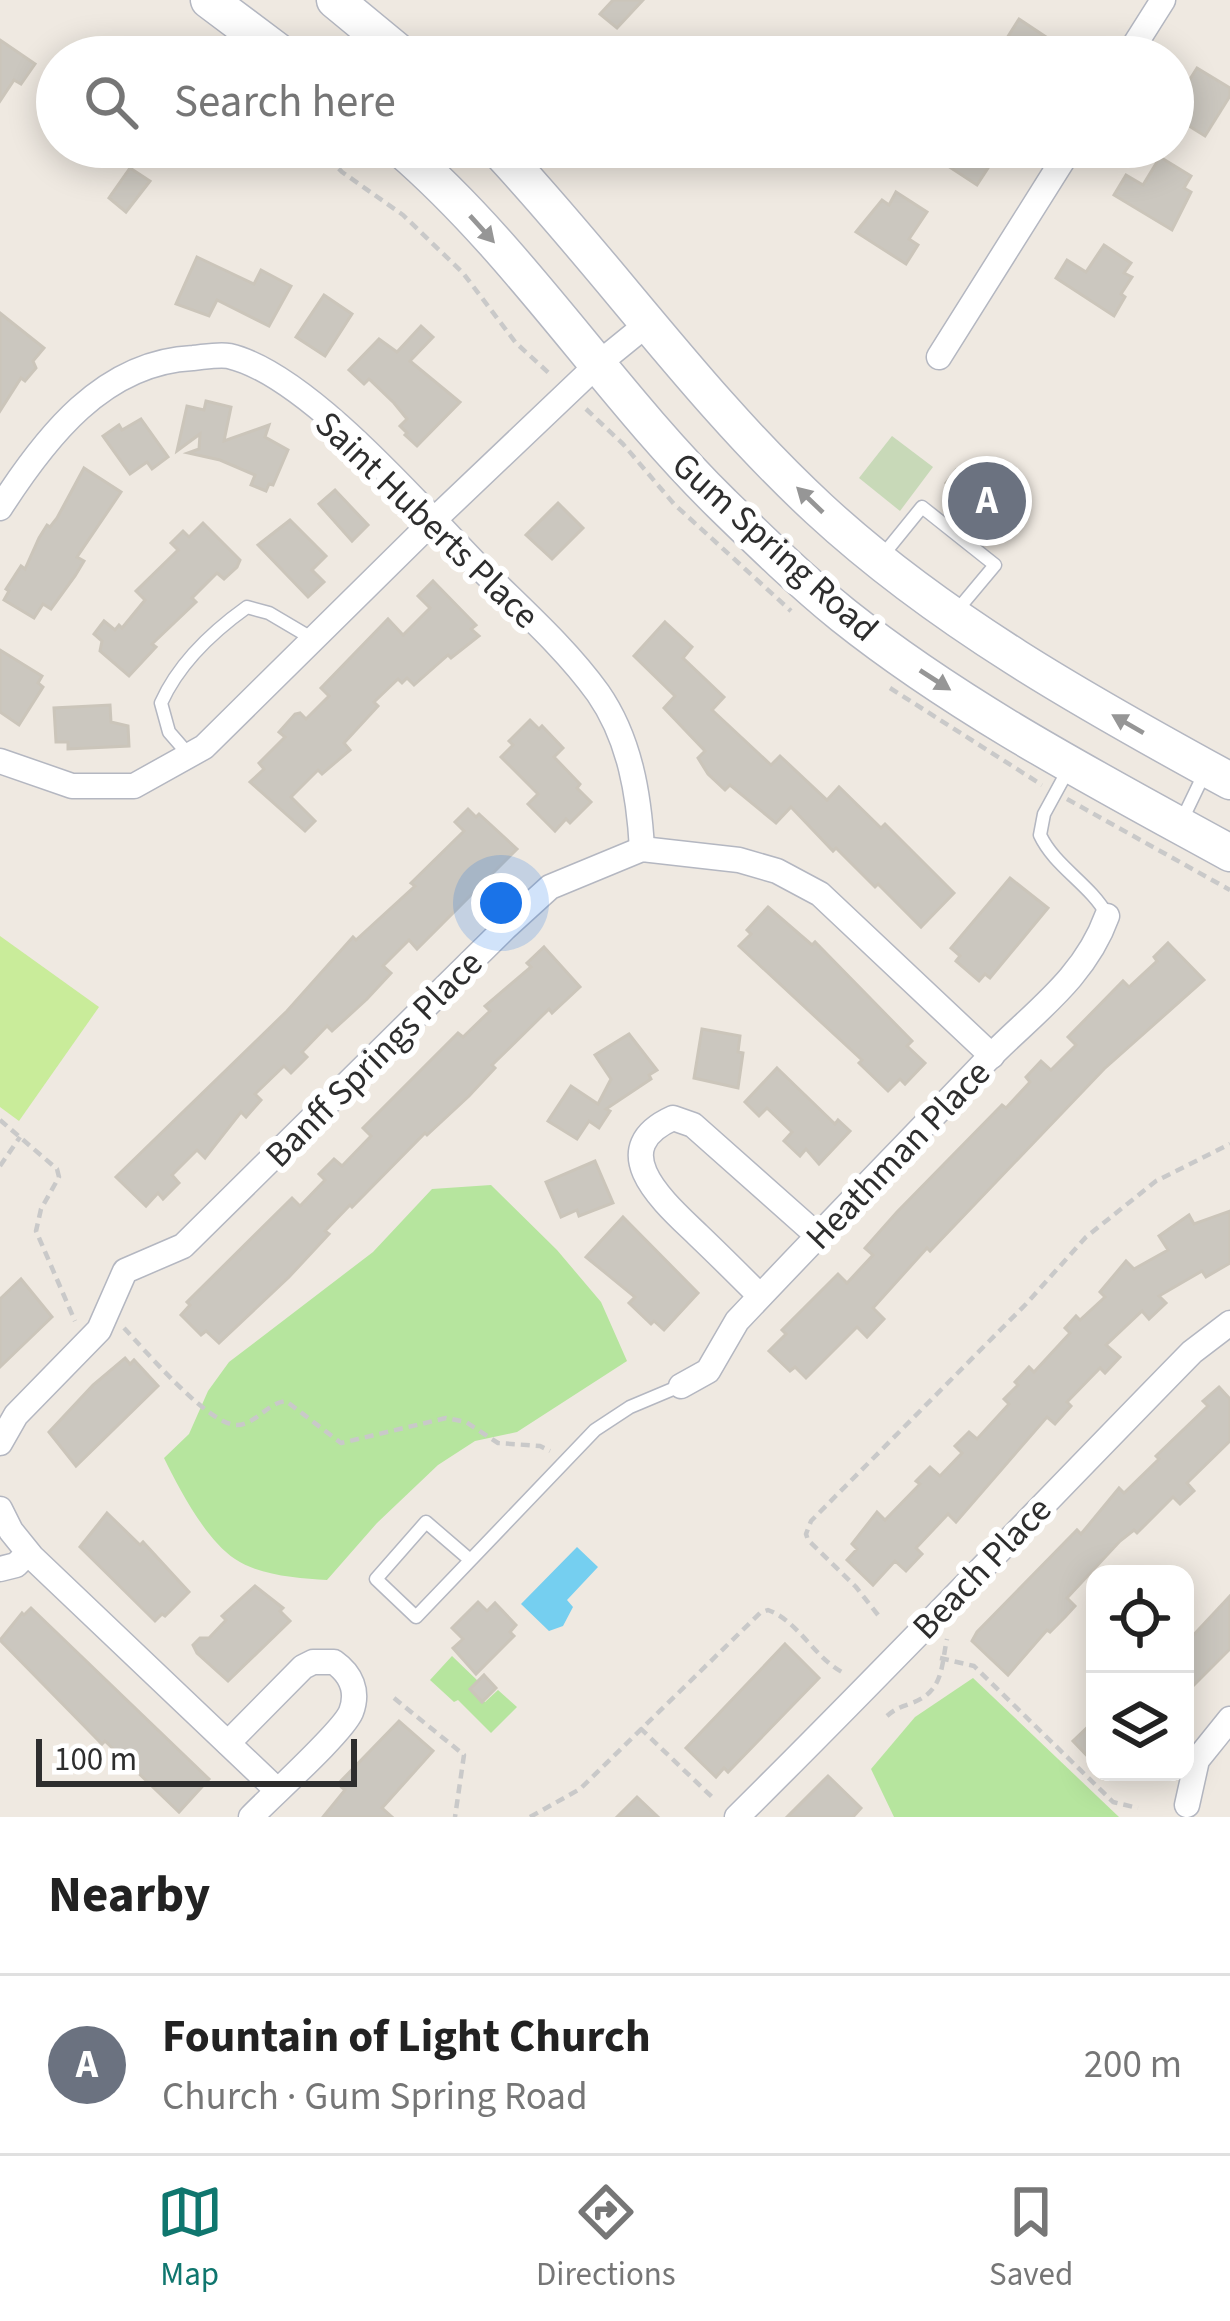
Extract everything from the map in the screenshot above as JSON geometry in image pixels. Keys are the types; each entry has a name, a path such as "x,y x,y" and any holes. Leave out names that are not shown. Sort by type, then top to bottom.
{"main road":[{"path":"209,0 256,36"},
{"path":"335,0 379,36"},
{"name":"Gum Spring Road","path":"421,168 475,221 652,430 720,502 843,614 983,711 1230,854"},
{"name":"Gum Spring Road","path":"514,168 646,325 767,458 879,560 1042,674 1218,775"}],"street":[{"path":"1140,36 1163,0"},
{"path":"939,357 1058,168"},
{"path":"0,761 72,786 134,786 204,747 434,520 598,364 646,325"},
{"name":"Saint Huberts Place","path":"0,508 52,436 85,402 129,371 175,358 229,356 275,378 339,424 559,647 600,695 624,745 639,797 642,849"},
{"name":"Banff Springs Place","path":"0,1443 16,1414 108,1310 125,1271 183,1246 550,887 642,849 739,860 777,871 820,894 992,1056"},
{"name":"Heathman Place","path":"681,1386 708,1371 729,1329 1072,978 1097,944 1107,916"},
{"path":"760,1296 654,1192 640,1166 642,1148 653,1127 673,1118 693,1125 818,1236"},
{"name":"Beach Place","path":"736,1817 865,1691 1192,1352 1230,1323"},
{"path":"0,1509 28,1553 277,1790"},
{"path":"0,1569 16,1565 28,1553"},
{"path":"227,1743 302,1667 323,1660 342,1667 353,1684 347,1719 251,1817"},
{"path":"1187,1805 1197,1760 1230,1719"}],"lane":[{"path":"879,560 922,507 995,565 954,615"},
{"path":"189,755 169,732 161,704 172,678 227,621 247,608 269,613 313,639"},
{"path":"1072,764 1044,814 1040,835 1049,850 1094,893 1107,916"},
{"path":"1179,825 1218,775"},
{"path":"469,1559 427,1522 376,1580 416,1616 611,1418 681,1386"}],"path":[{"path":"338,168 403,215 463,273 516,344 551,375"},
{"path":"584,404 674,504"},
{"path":"0,1120 57,1169 59,1177 41,1209 36,1231 68,1311 85,1331"},
{"path":"0,1166 20,1137"},
{"path":"878,1615 808,1540 811,1521 1086,1237 1156,1180 1230,1144"},
{"path":"108,1310 202,1406 229,1424 242,1425 286,1401 341,1444 446,1418 466,1422 498,1443 540,1446 563,1463"},
{"path":"530,1817 568,1798 739,1632 768,1610 784,1617 832,1666 850,1675"},
{"path":"887,1717 930,1694 942,1677 946,1639 952,1631"},
{"path":"942,1658 974,1666 1113,1802 1138,1808"},
{"path":"394,1699 464,1755 455,1817"},
{"path":"640,1728 712,1797"}],"green space":[{"path":"892,436 933,467 900,511 859,478"},
{"path":"0,936 99,1007 19,1121 0,1107"},
{"path":"491,1185 601,1302 627,1361 517,1432 475,1441 438,1465 377,1523 327,1580 267,1573 235,1559 204,1527 164,1458 189,1434 208,1391 229,1362 373,1252 432,1189"},
{"path":"452,1656 479,1682 472,1689 485,1702 498,1690 517,1707 491,1733 430,1680"},
{"path":"973,1678 1119,1817 894,1817 871,1769 915,1717"}],"water":[{"path":"577,1547 598,1567 567,1600 573,1607 563,1626 549,1631 521,1604"}],"building":[{"path":"613,0 643,0 617,28 600,14"},
{"path":"1019,19 1044,36 1008,36"},
{"path":"0,40 35,64 21,84 14,80 0,101"},
{"path":"1197,68 1230,88 1230,96 1205,136 1194,129"},
{"path":"130,168 150,181 126,212 109,198"},
{"path":"951,168 988,168 977,185"},
{"path":"1153,168 1178,168 1191,176 1184,188 1191,192 1172,230 1114,195 1126,175 1143,185"},
{"path":"896,192 927,212 909,239 918,245 906,264 856,232 882,200 889,205"},
{"path":"1104,245 1131,263 1124,273 1132,277 1114,316 1056,278 1067,260 1086,272"},
{"path":"197,257 254,284 261,270 291,286 269,326 217,300 209,316 176,304"},
{"path":"324,295 352,314 325,356 296,337"},
{"path":"0,313 44,348 33,361 36,368 25,381 21,378 0,411"},
{"path":"421,326 433,337 410,361 460,402 417,446 400,426 407,419 394,403 369,379 364,384 349,370 379,339 397,352"},
{"path":"206,401 231,407 224,441 269,425 265,437 288,450 266,491 251,485 255,475 188,453 199,449 200,434 177,451 187,406 204,410"},
{"path":"141,419 168,457 152,469 147,462 130,474 103,436"},
{"path":"84,468 121,492 77,557 84,561 75,576 51,609 43,604 34,618 4,600 6,589 21,566 25,569"},
{"path":"956,470 983,491 1003,475 1016,485 991,518 946,483"},
{"path":"335,490 368,525 352,541 319,504"},
{"path":"558,503 583,528 552,559 526,535"},
{"path":"290,520 326,556 312,570 324,582 308,597 258,545"},
{"path":"203,523 240,560 237,567 224,579 217,573 192,598 196,602 152,644 156,647 129,676 100,651 102,641 94,634 104,621 115,630 119,625 122,628 145,600 136,591 178,550 171,543 183,531 189,537"},
{"path":"433,581 476,625 471,629 479,636 414,685 407,678 402,683 398,679 374,702 378,706 344,743 350,750 322,774 318,770 291,797 315,821 305,831 250,782 264,769 259,763 285,737 279,732 295,714 306,719 329,696 321,688 388,619 403,635 430,608 418,596"},
{"path":"665,622 692,647 683,658 724,697 712,710 771,765 780,756 827,800 839,787 881,828 885,824 954,893 921,927 878,884 875,887 836,848 833,851 791,807 776,823 730,785 725,790 708,774 698,758 705,751 664,708 675,696 634,656"},
{"path":"0,650 42,676 38,683 43,687 19,725 0,712"},
{"path":"110,705 111,722 128,726 129,746 68,749 68,742 56,742 54,708"},
{"path":"530,720 563,748 554,757 591,802 555,831 528,804 538,794 501,757"},
{"path":"468,809 517,849 417,949 409,940 383,966 391,973 367,999 332,1031 327,1026 302,1052 307,1057 291,1073 284,1066 255,1094 261,1100 246,1117 241,1112 205,1158 197,1150 172,1175 179,1183 163,1199 158,1193 146,1206 116,1177 287,1011 353,937 356,940 415,886 411,883 464,831 455,822"},
{"path":"1010,878 1048,908 990,978 985,974 979,981 956,961 960,956 951,948"},
{"path":"768,907 812,945 815,942 912,1041 907,1046 925,1063 905,1084 900,1079 888,1091 859,1063 862,1060 739,946"},
{"path":"1168,943 1204,980 1104,1069 930,1251 927,1248 873,1308 884,1319 867,1337 857,1327 806,1378 795,1367 790,1371 769,1351 786,1334 782,1330 838,1274 847,1283 873,1255 865,1248 897,1212 1002,1105 1006,1108 1030,1082 1026,1077 1041,1061 1051,1070 1076,1045 1068,1037 1123,981 1129,987 1157,961 1154,957"},
{"path":"544,947 580,987 552,1013 549,1009 492,1065 495,1068 469,1096 350,1205 289,1277 219,1343 206,1331 201,1335 181,1315 190,1305 187,1302 292,1198 300,1206 325,1180 319,1174 334,1159 342,1166 371,1136 363,1128 458,1033 463,1037 490,1011 485,1006 531,967 527,963"},
{"path":"702,1029 740,1036 738,1052 743,1053 738,1088 694,1078"},
{"path":"629,1034 657,1070 649,1075 651,1079 606,1109 610,1111 599,1128 589,1121 577,1139 548,1121 571,1086 598,1104 611,1079 595,1055"},
{"path":"777,1068 835,1124 838,1120 850,1131 819,1164 806,1149 800,1156 784,1141 792,1132 767,1108 759,1116 745,1102"},
{"path":"595,1161 613,1203 579,1216 577,1210 561,1217 546,1182"},
{"path":"1230,1211 1230,1263 1206,1277 1202,1271 1159,1296 1166,1303 1149,1319 1142,1311 1106,1345 1120,1357 1105,1373 1100,1368 1067,1402 1071,1406 1055,1424 1047,1417 956,1522 948,1514 916,1548 922,1554 906,1571 895,1561 873,1585 847,1560 857,1549 852,1544 877,1512 885,1520 930,1467 940,1476 962,1453 955,1446 969,1432 977,1439 1009,1404 1004,1399 1018,1385 1015,1382 1029,1367 1034,1372 1070,1333 1065,1328 1076,1316 1080,1320 1105,1297 1100,1292 1126,1261 1134,1269 1168,1250 1159,1236 1189,1215 1194,1224"},
{"path":"623,1217 698,1293 664,1330 654,1321 651,1324 629,1303 635,1297 586,1257"},
{"path":"21,1279 52,1317 0,1367 0,1299"},
{"path":"125,1358 130,1364 134,1360 158,1386 76,1466 49,1432"},
{"path":"1219,1387 1230,1399 1230,1441 1187,1483 1194,1491 1180,1504 1173,1497 1098,1565 1086,1565 1086,1578 1067,1598 1075,1606 1008,1675 972,1641 977,1632 1077,1530 1081,1534 1119,1488 1124,1493 1159,1459 1156,1456 1208,1406 1203,1401"},
{"path":"107,1513 140,1545 143,1542 189,1592 165,1616 155,1621 80,1547"},
{"path":"255,1586 283,1608 280,1611 290,1621 228,1681 193,1645 200,1638 209,1638 226,1620 222,1616"},
{"path":"1230,1596 1230,1649 1194,1685 1194,1634"},
{"path":"478,1602 487,1611 495,1603 516,1625 510,1632 514,1636 476,1674 453,1648 463,1639 452,1628"},
{"path":"31,1608 209,1779 179,1812 105,1741 102,1744 0,1640"},
{"path":"785,1644 819,1678 728,1772 724,1768 716,1777 686,1748"},
{"path":"484,1675 496,1688 482,1702 470,1689"},
{"path":"399,1721 433,1751 382,1808 392,1817 323,1817 345,1790 338,1784"},
{"path":"1086,1729 1086,1755 1073,1741"},
{"path":"828,1776 861,1808 853,1817 787,1817"},
{"path":"637,1797 658,1817 617,1817"}],"place":[{"name":"Fountain of Light Church","path":"987,501"}]}
